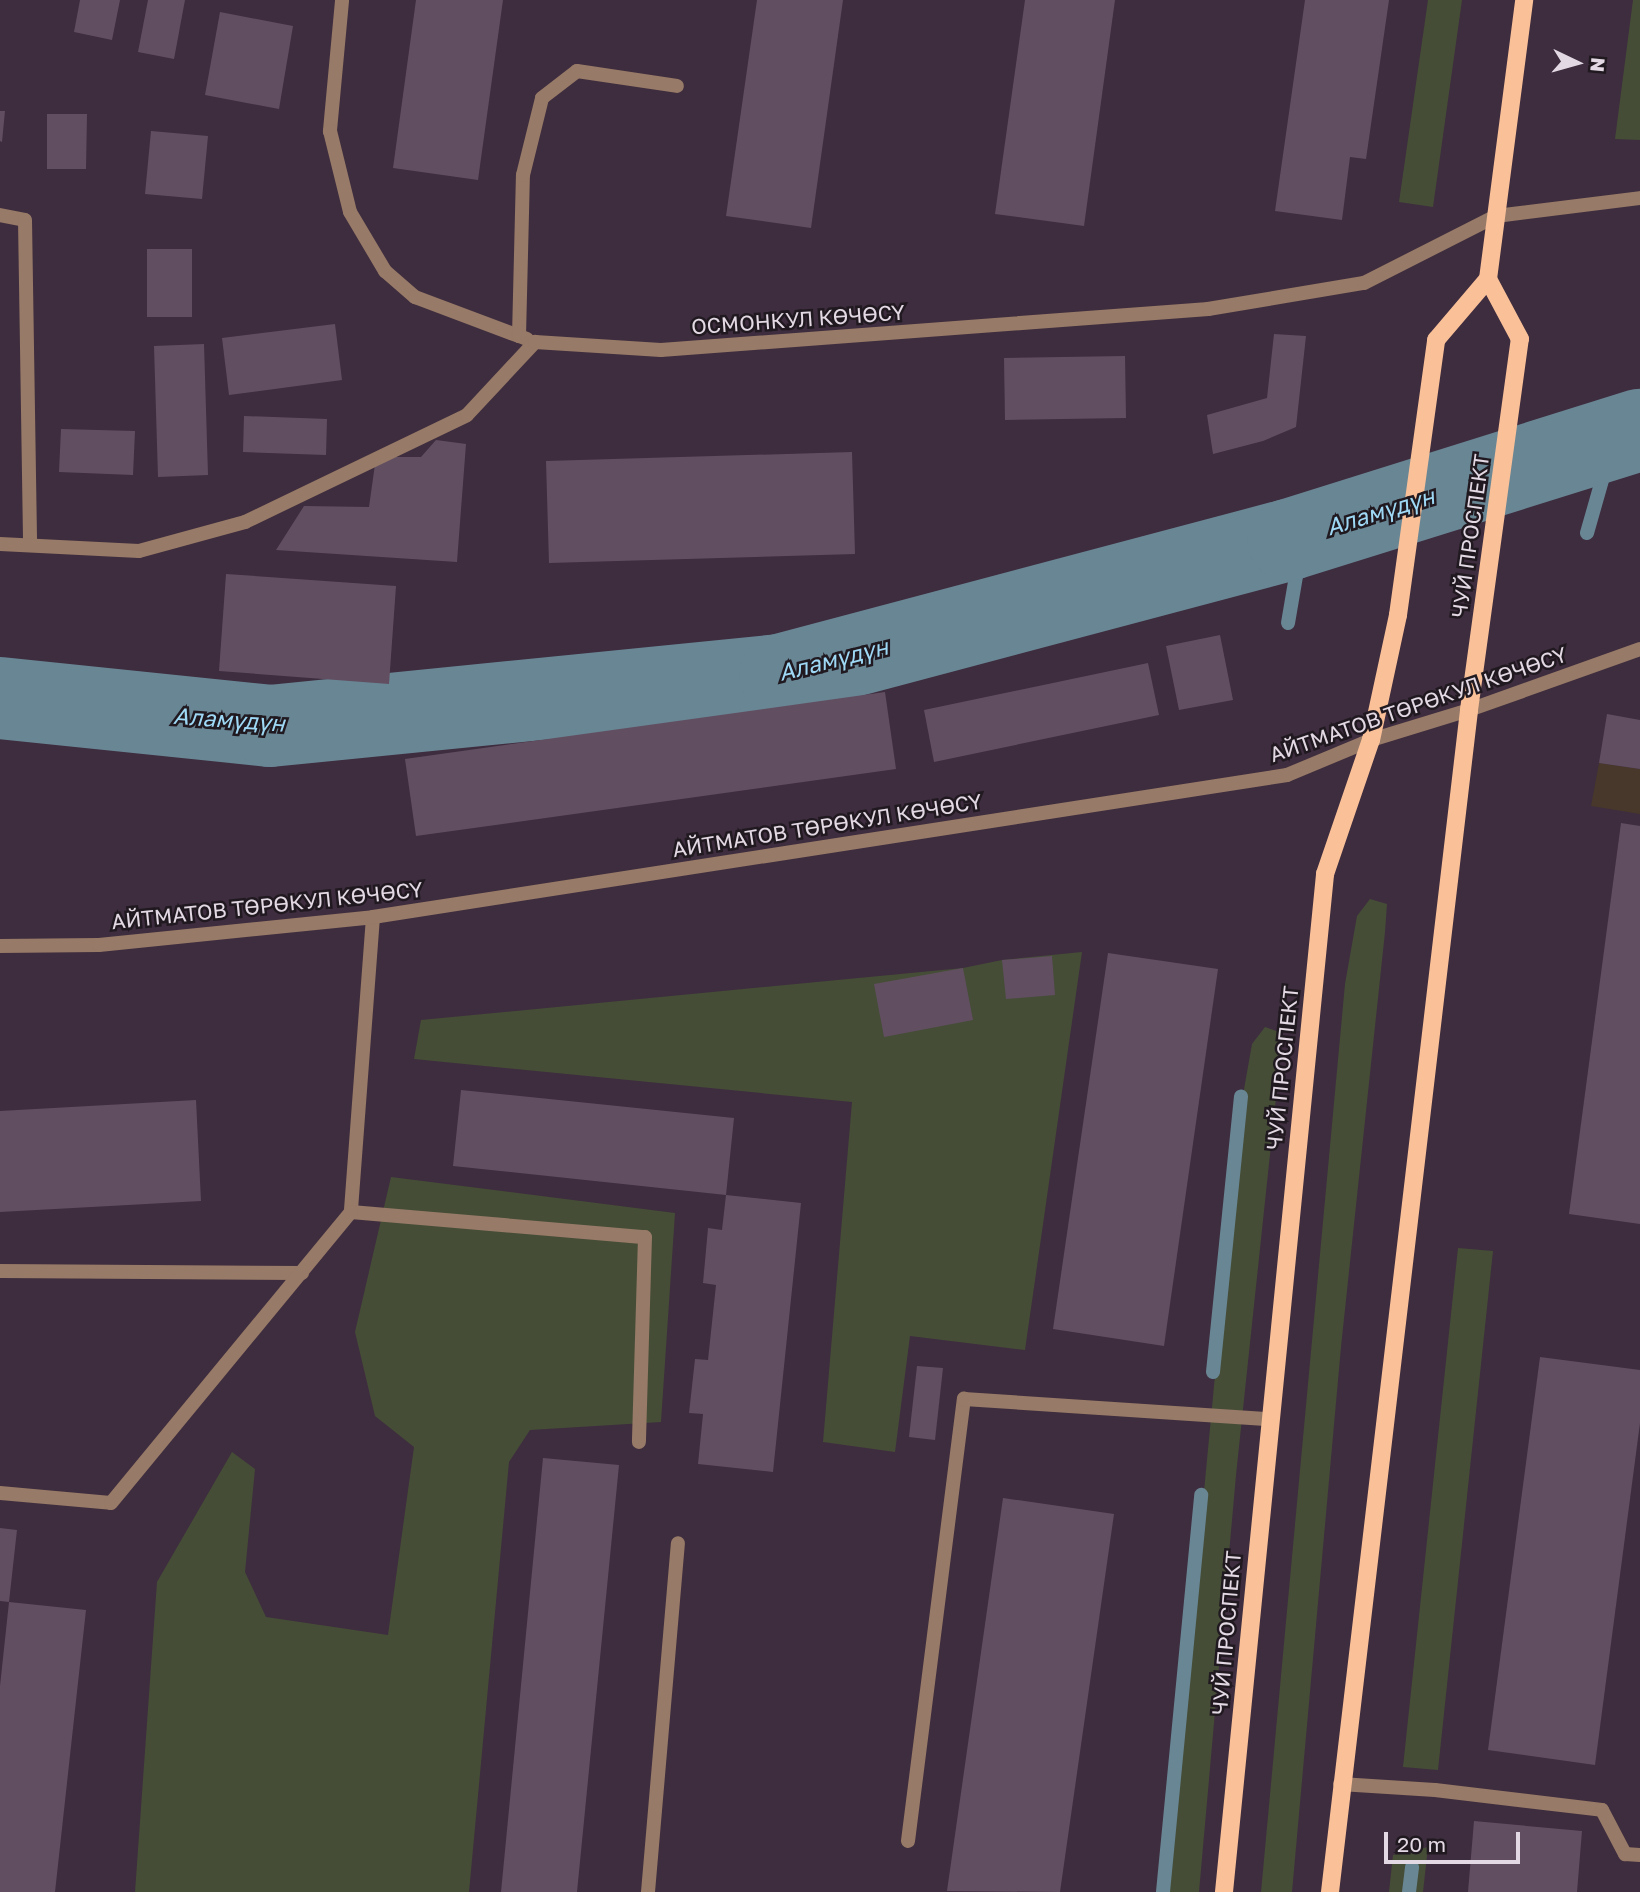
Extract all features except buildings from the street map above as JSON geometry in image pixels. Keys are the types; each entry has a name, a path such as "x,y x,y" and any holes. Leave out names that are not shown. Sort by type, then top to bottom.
{"main road":[{"path":"1488,279 1524,0"},
{"name":"ЧУЙ ПРОСПЕКТ","path":"1224,1892 1325,874 1370,740 1398,615 1436,340 1488,279 1520,339 1469,709 1340,1784 1330,1892"}],"street":[{"name":"ОСМОНКУЛ КӨЧӨСҮ","path":"342,1 330,131 350,212 385,271 415,297 535,342 661,350 1208,309 1364,283 1496,216 1640,198"},
{"path":"519,336 523,175 542,98 578,71 677,86"},
{"path":"0,215 25,220 30,545"},
{"path":"0,544 139,551 245,522 467,415 535,342"},
{"name":"АЙТМАТОВ ТӨРӨКУЛ КӨЧӨСҮ","path":"0,946 99,945 373,917 1287,775 1370,740 1469,709 1640,649"},
{"path":"0,1493 111,1503 351,1212 373,917"},
{"path":"351,1212 645,1237 639,1442"},
{"path":"0,1271 302,1273"},
{"path":"908,1840 964,1399 1269,1419"},
{"path":"648,1892 678,1543"},
{"path":"1340,1784 1435,1790 1602,1810 1625,1854 1640,1855"}],"shaded area":[{"path":"1599,763 1640,769 1640,814 1591,806"}],"green space":[{"path":"1428,0 1462,0 1433,207 1399,202"},
{"path":"1633,0 1640,0 1640,140 1615,139"},
{"path":"1370,899 1387,904 1385,932 1341,1347 1292,1892 1261,1892 1345,984 1357,916"},
{"path":"1082,952 1025,1350 910,1336 895,1452 823,1442 852,1102 414,1059 421,1020 963,968 1002,960"},
{"path":"1265,1027 1282,1033 1280,1060 1236,1475 1199,1892 1166,1892 1240,1112 1252,1044"},
{"path":"391,1177 675,1213 661,1422 530,1430 509,1462 469,1892 135,1892 157,1582 232,1452 255,1469 245,1572 266,1617 388,1635 414,1447 375,1416 355,1332"},
{"path":"1458,1248 1493,1251 1438,1770 1403,1767"},
{"path":"1428,1847 1423,1892 1389,1892 1393,1855"}],"waterway":[{"name":"Аламүдүн","path":"0,698 270,726 780,675 1288,540 1640,430"},
{"path":"1587,533 1614,438"},
{"path":"1288,623 1303,535"},
{"path":"1213,1372 1241,1096"},
{"path":"1163,1892 1201,1495"},
{"path":"1409,1892 1412,1867"}]}
